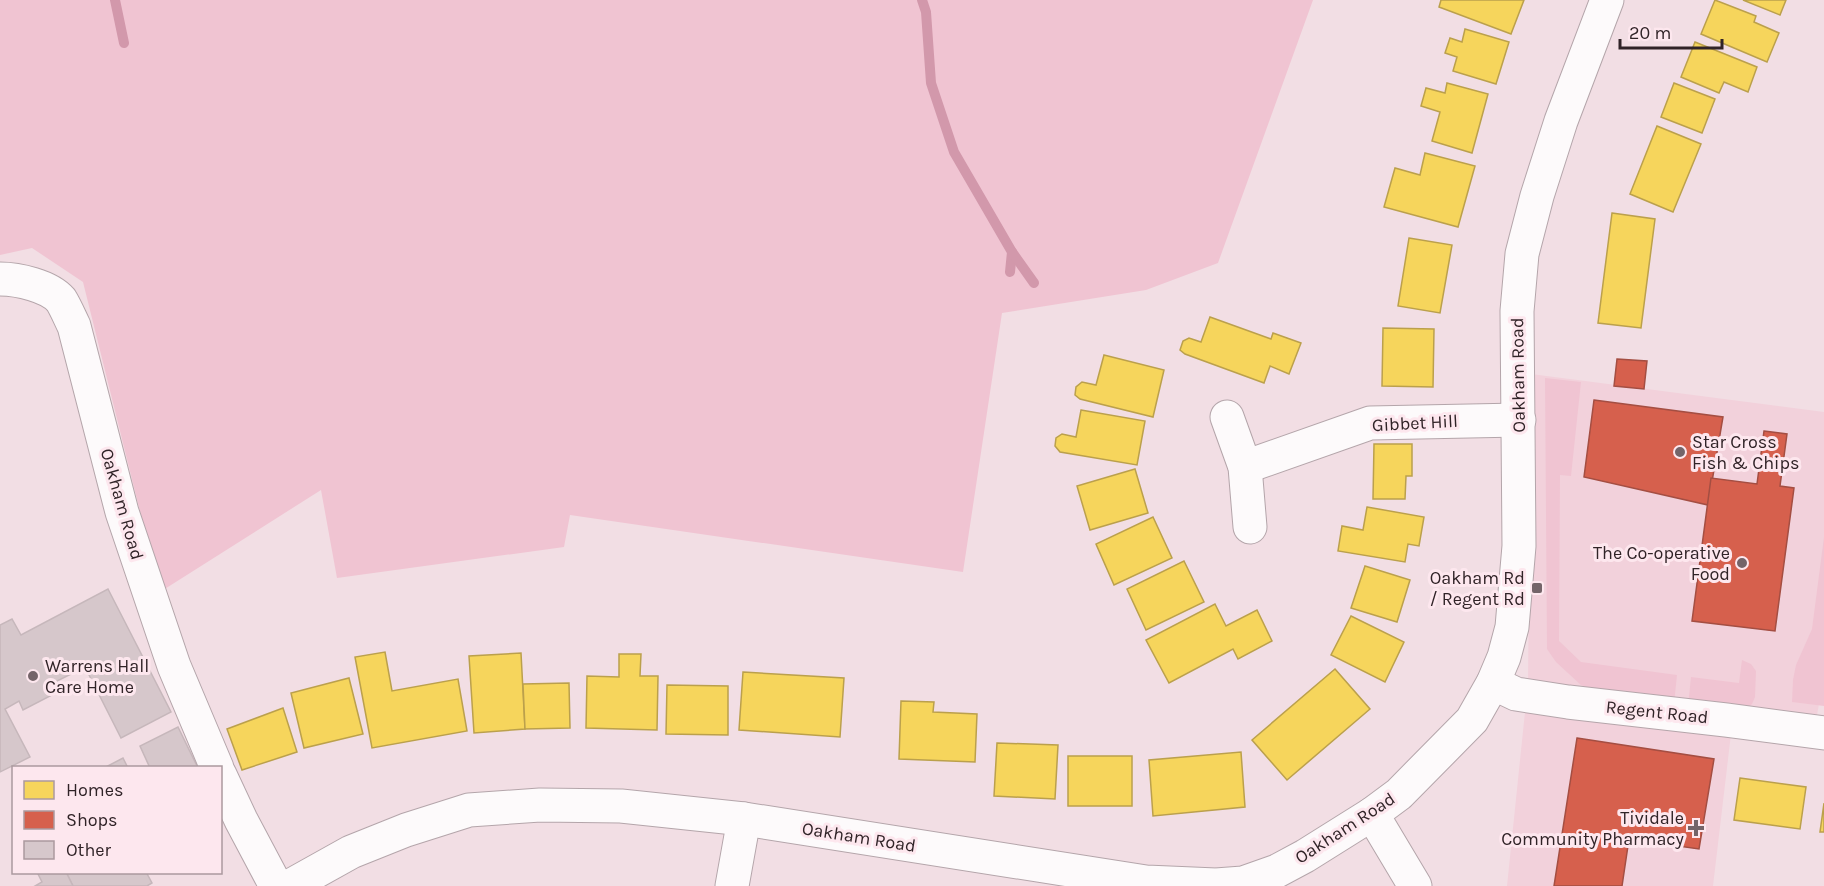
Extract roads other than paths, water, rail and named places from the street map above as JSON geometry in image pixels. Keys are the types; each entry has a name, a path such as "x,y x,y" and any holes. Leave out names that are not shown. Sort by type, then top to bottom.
{"street":[{"name":"Oakham Road","path":"290,886 351,852 406,830 469,810 540,805 621,806 744,819 1146,882 1216,885 1243,883 1277,871 1372,814 1399,794 1472,720 1493,684 1504,657 1512,627 1519,546 1517,311 1522,254 1561,121 1607,0"},
{"name":"Oakham Road","path":"0,279 36,284 60,299 74,326 122,512 174,666 216,766"},
{"path":"1227,417 1245,467 1250,527"},
{"name":"Gibbet Hill","path":"1245,467 1370,423 1519,420"},
{"name":"Regent Road","path":"1493,684 1527,696 1824,733"},
{"path":"222,779 276,886"},
{"path":"1372,814 1416,886"},
{"path":"732,886 744,819"}],"waterway":[{"path":"115,0 124,43"},
{"path":"922,0 926,12 931,83 954,152 1012,252 1010,272"},
{"path":"1012,252 1034,283"}],"place":[{"name":"Star Cross Fish & Chips","path":"1680,452"},
{"name":"The Co-operative Food","path":"1742,563"},
{"name":"Oakham Rd / Regent Rd","path":"1537,588"},
{"name":"Warrens Hall Care Home","path":"33,676"},
{"name":"Tividale Community Pharmacy","path":"1696,828"}]}
